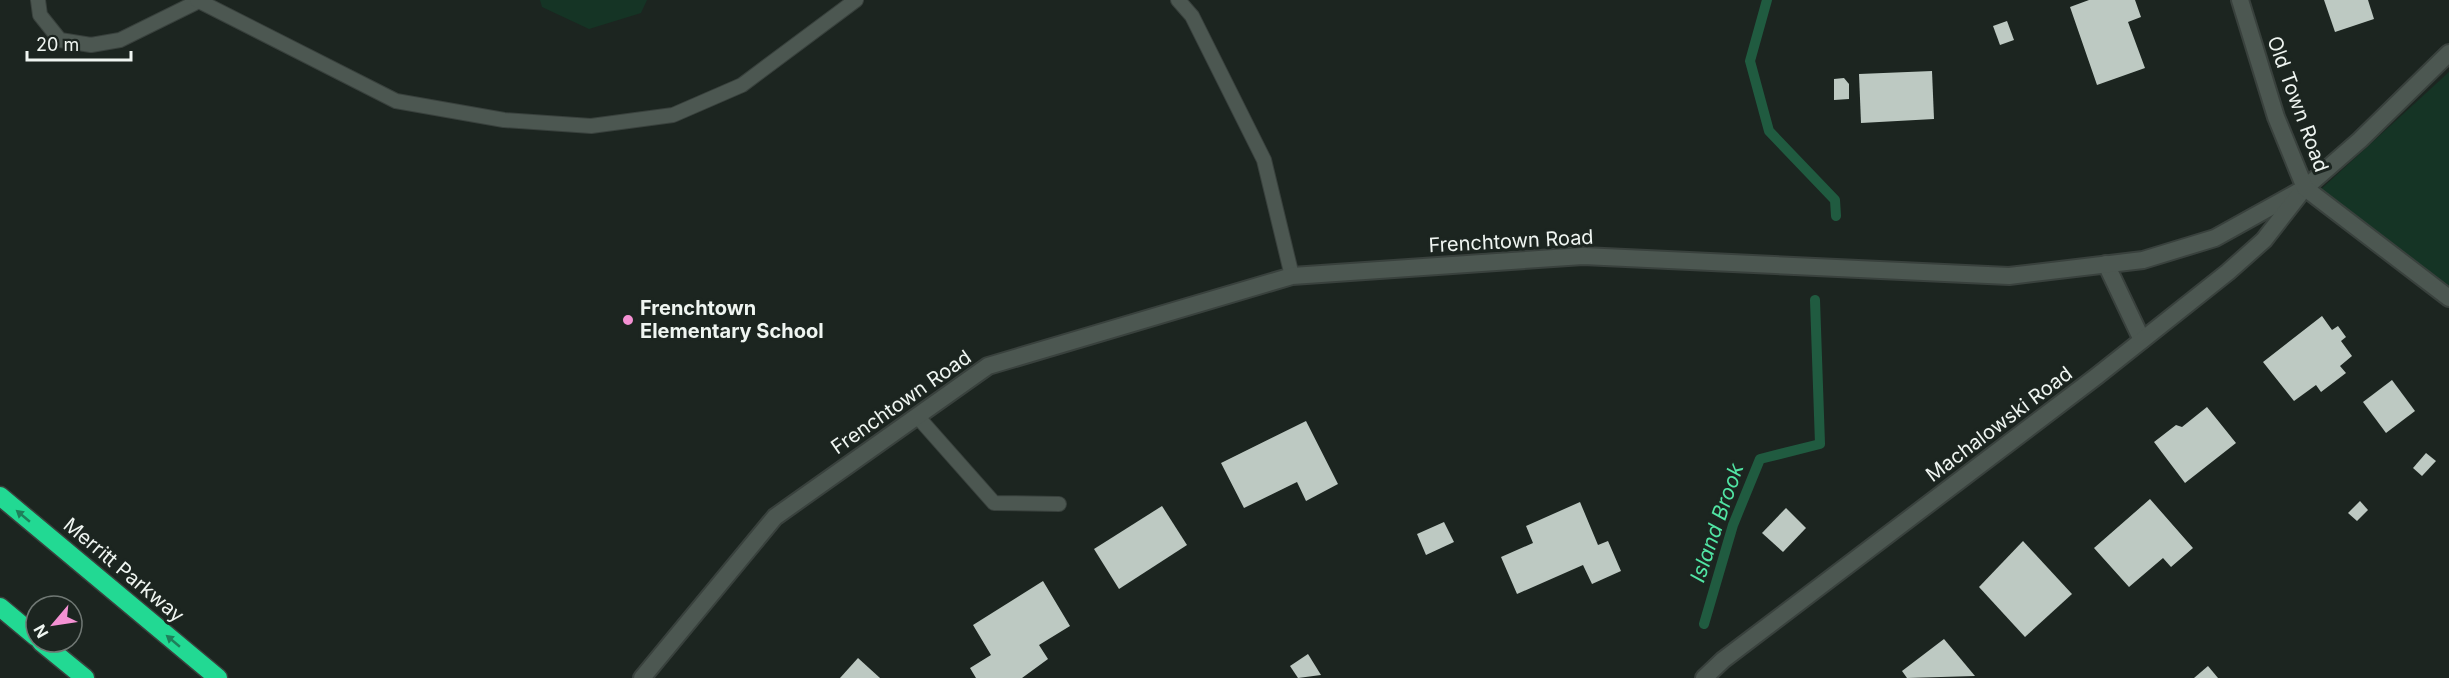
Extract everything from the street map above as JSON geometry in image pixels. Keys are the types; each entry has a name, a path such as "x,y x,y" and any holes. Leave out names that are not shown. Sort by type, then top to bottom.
{"highway":[{"name":"Merritt Parkway","path":"0,496 218,678"},
{"path":"0,608 24,628"},
{"path":"56,654 85,678"}],"street":[{"name":"Old Town Road","path":"2240,0 2276,117 2305,188 2449,298"},
{"name":"Frenchtown Road","path":"642,678 775,517 988,366 1292,276 1582,256 2009,276 2143,260 2215,238 2305,188 2449,53"},
{"name":"Machalowski Road","path":"1704,678 1723,660 2142,340 2256,246 2305,188"},
{"path":"2106,264 2142,340"}],"lane":[{"path":"38,0 40,15 60,40 91,45 120,40 198,1 396,101 504,120 591,126 673,115 742,85 856,0"},
{"path":"1178,0 1192,16 1264,160 1292,276"},
{"path":"917,416 994,503 1059,504"}],"green space":[{"path":"540,0 647,0 641,13 589,29 542,7"},
{"path":"2449,72 2449,299 2319,191"}],"building":[{"path":"2089,0 2135,0 2141,17 2128,22 2145,68 2097,85 2070,7"},
{"path":"2324,0 2368,0 2374,19 2335,32"},
{"path":"2007,21 2014,40 2000,45 1993,26"},
{"path":"1932,71 1934,119 1861,123 1859,74"},
{"path":"1844,78 1849,84 1849,99 1834,100 1834,79"},
{"path":"2322,316 2332,330 2338,326 2346,337 2341,341 2352,356 2340,366 2346,373 2321,392 2316,385 2294,401 2263,362"},
{"path":"2392,380 2415,411 2386,433 2363,402"},
{"path":"2207,407 2236,443 2185,483 2154,442 2176,425 2182,427"},
{"path":"1306,421 1338,484 1306,501 1297,482 1244,508 1221,463"},
{"path":"2426,453 2436,461 2422,476 2413,468"},
{"path":"2150,499 2193,548 2171,567 2163,558 2129,587 2094,548"},
{"path":"2360,501 2368,510 2357,521 2348,513"},
{"path":"1580,502 1598,545 1608,541 1621,571 1592,584 1583,565 1517,594 1501,557 1533,543 1526,526"},
{"path":"1162,506 1187,545 1119,589 1094,549"},
{"path":"1786,508 1806,528 1783,552 1762,533"},
{"path":"1444,522 1454,542 1426,555 1417,534"},
{"path":"2023,541 2072,594 2025,637 1979,587"},
{"path":"1043,581 1070,626 1039,645 1048,659 1022,678 976,678 970,668 991,655 973,625"},
{"path":"1944,639 1975,676 1907,678 1902,671"},
{"path":"1308,654 1321,675 1298,678 1290,666"},
{"path":"858,658 880,678 840,678"},
{"path":"2208,666 2218,678 2194,678"}],"waterway":[{"name":"Island Brook","path":"1767,0 1750,61 1769,131 1835,200 1836,216"},
{"name":"Island Brook","path":"1704,624 1733,525 1760,459 1820,444 1815,300"}],"place":[{"name":"Frenchtown Elementary School","path":"628,320"}]}
